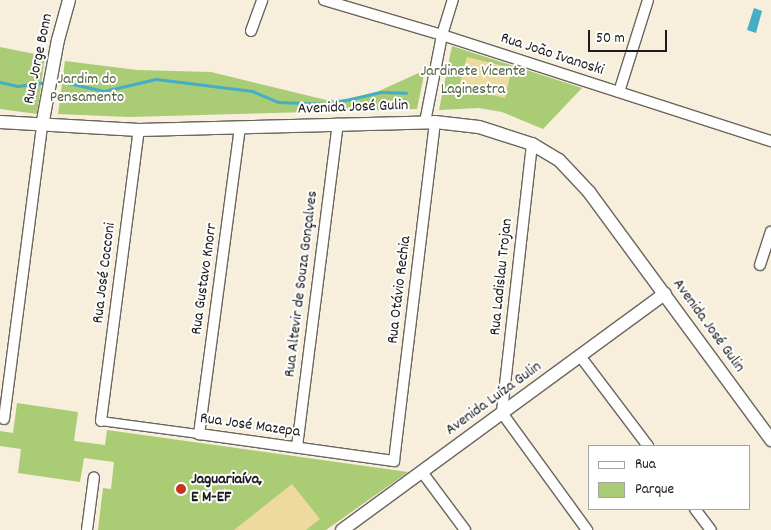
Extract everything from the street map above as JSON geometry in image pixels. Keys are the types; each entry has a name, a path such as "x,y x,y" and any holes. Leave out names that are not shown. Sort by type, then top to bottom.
{"street":[{"name":"Rua Jorge Bonn","path":"42,126 58,40 70,0"},
{"path":"251,31 262,0"},
{"name":"Rua João Ivanoski","path":"324,0 442,35 771,141"},
{"name":"Rua Otávio Rechia","path":"394,461 430,122 442,35 453,0"},
{"path":"619,92 648,0"},
{"name":"Avenida José Gulin","path":"0,122 42,126 139,130 430,122 479,127 532,144 559,160 579,180 771,440"},
{"name":"Rua Altevir de Souza Gonçalves","path":"297,447 338,124"},
{"path":"4,419 42,126"},
{"name":"Rua Gustavo Knorr","path":"199,434 240,127"},
{"name":"Rua José Cocconi","path":"101,421 139,130"},
{"name":"Rua Ladislau Trojan","path":"502,414 532,144"},
{"path":"760,265 771,232"},
{"name":"Avenida Luíza Gulin","path":"343,530 665,294"},
{"path":"580,356 647,445"},
{"path":"502,414 587,530"},
{"name":"Rua José Mazepa","path":"101,421 394,461"},
{"path":"422,472 465,530"},
{"path":"87,530 94,477"},
{"path":"696,510 711,530"}],"green space":[{"name":"Jardinete Vicente Laginestra","path":"452,46 582,88 543,129 502,112 479,108 439,110"},
{"path":"0,47 45,56 37,114 0,109"},
{"name":"Jardim do Pensamento","path":"65,61 137,70 211,72 326,100 351,99 379,91 425,70 417,109 129,117 58,114"},
{"path":"17,403 78,412 74,441 105,445 107,430 408,472 326,530 98,530 103,488 111,489 114,462 84,458 80,482 18,473 21,449 0,446 0,431 13,433"}],"sand":[{"path":"467,57 512,68 505,98 459,87"},
{"path":"292,484 320,519 306,530 234,530"}],"water":[{"path":"754,8 762,11 756,33 747,30"}],"waterway":[{"path":"55,80 104,91 156,79 252,91 278,102 328,104 381,92 406,93"},
{"path":"0,82 18,86 47,82"}],"place":[{"name":"Jaguariaíva, E M-EF","path":"181,489"}]}
